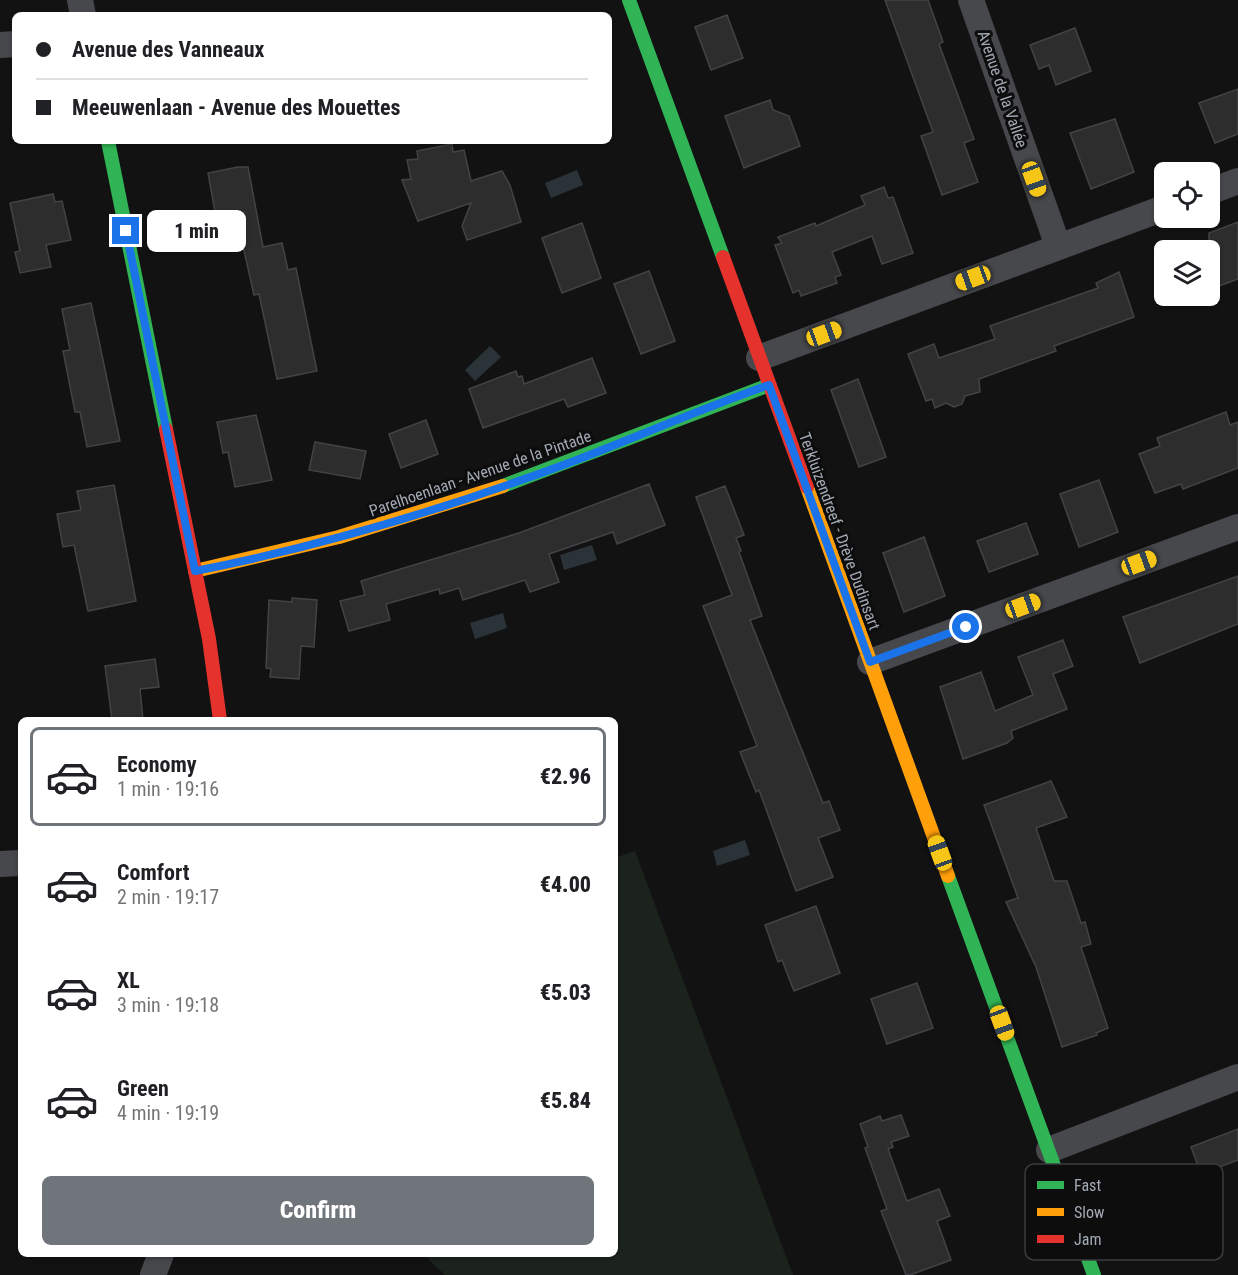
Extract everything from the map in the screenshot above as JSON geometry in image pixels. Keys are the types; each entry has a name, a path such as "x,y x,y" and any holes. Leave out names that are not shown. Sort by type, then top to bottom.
{"street":[{"name":"Terkluizendreef - Drève Dudinsart","path":"629,0 1054,1164"},
{"name":"Avenue de la Vallée","path":"971,0 1058,246"},
{"path":"109,144 209,639 220,717"},
{"path":"1220,188 1238,181"},
{"path":"759,358 1154,212"},
{"name":"Parelhoenlaan - Avenue de la Pintade","path":"195,571 254,559 405,517 574,461 769,385"},
{"path":"870,662 1238,527"},
{"path":"0,864 18,863"},
{"path":"1049,1150 1238,1077"},
{"path":"153,1275 160,1257"},
{"name":"Terkluizendreef - Drève Dudinsart","path":"1089,1260 1095,1275"}],"shaded area":[{"path":"577,170 583,185 551,198 545,183"},
{"path":"490,346 501,357 475,381 465,370"},
{"path":"592,545 597,560 564,570 560,555"},
{"path":"503,613 507,628 475,639 470,623"},
{"path":"745,840 750,855 717,866 713,851"},
{"path":"635,851 793,1275 445,1275 426,1257 618,1257 618,857"}],"building":[{"path":"885,0 928,0 943,42 939,44 974,139 964,143 978,182 942,195 921,136 933,132"},
{"path":"727,15 743,58 711,70 695,27"},
{"path":"1075,28 1091,71 1056,85 1049,65 1039,69 1030,45"},
{"path":"1238,89 1238,134 1215,143 1199,103"},
{"path":"770,100 773,110 789,116 800,146 744,168 725,116"},
{"path":"1115,119 1134,172 1091,189 1070,133"},
{"path":"452,144 453,152 464,150 471,181 502,171 510,185 521,222 467,240 462,226 471,203 418,221 402,180 411,179 407,160 418,159 417,151"},
{"path":"248,167 263,247 282,243 288,270 296,268 317,371 277,379 259,294 254,295 238,224 218,228 208,173"},
{"path":"884,187 888,198 893,197 913,253 882,264 872,236 832,252 841,275 835,277 837,283 801,296 799,290 793,293 775,245 782,243 778,237 815,223 816,226 865,205 861,196"},
{"path":"53,194 55,202 62,201 71,240 46,245 51,267 20,273 15,252 20,251 10,203"},
{"path":"1238,222 1238,279 1220,286 1220,240 1209,240 1209,233"},
{"path":"582,223 601,278 562,293 542,238"},
{"path":"649,271 675,341 641,354 614,284"},
{"path":"1119,272 1134,317 1054,346 1056,351 979,379 980,392 965,396 962,404 954,407 946,403 935,408 932,399 926,401 908,354 934,344 939,358 995,339 990,326 1098,288 1096,283"},
{"path":"91,303 120,441 87,447 80,412 75,412 63,351 70,350 62,309"},
{"path":"592,358 606,393 568,407 564,399 483,428 469,389 516,371 518,377 522,376 524,384"},
{"path":"858,379 886,457 859,467 831,390"},
{"path":"1226,412 1230,425 1238,422 1238,468 1183,489 1181,484 1155,493 1139,454 1160,446 1157,438"},
{"path":"256,415 272,480 235,487 228,452 223,453 217,422"},
{"path":"426,420 438,454 401,468 389,434"},
{"path":"315,442 366,451 360,479 309,470"},
{"path":"1099,480 1118,532 1079,547 1060,494"},
{"path":"649,484 665,525 617,544 613,532 549,554 559,582 530,592 525,580 463,600 459,588 440,594 439,589 386,604 390,620 349,631 340,601 365,595 361,581 519,533"},
{"path":"114,485 136,601 88,611 74,545 63,547 57,514 81,510 77,491"},
{"path":"725,486 744,535 736,538 741,551 739,552 762,616 750,620 823,803 829,801 840,830 818,838 833,877 796,891 759,790 756,792 740,752 757,746 703,606 732,595 696,497"},
{"path":"1026,523 1038,554 989,572 977,541"},
{"path":"924,537 945,596 904,612 883,553"},
{"path":"1238,576 1238,624 1140,663 1123,617"},
{"path":"292,598 317,600 314,647 301,646 299,679 270,677 271,669 266,668 269,600 292,602"},
{"path":"1063,640 1073,666 1053,674 1067,709 1011,731 1013,738 1007,743 963,759 940,687 981,672 995,711 1033,695 1018,657"},
{"path":"155,659 159,687 140,689 143,717 112,717 105,666"},
{"path":"1051,781 1067,817 1036,828 1054,881 1067,881 1081,923 1085,922 1091,944 1081,947 1108,1028 1096,1033 1097,1035 1062,1047 1036,967 1006,902 1018,898 984,805"},
{"path":"816,906 840,973 794,991 782,960 778,962 765,925"},
{"path":"917,983 933,1028 887,1044 871,999"},
{"path":"901,1115 909,1136 891,1142 893,1147 888,1149 907,1201 939,1189 950,1216 937,1221 951,1260 910,1275 906,1275 881,1211 887,1209 865,1148 868,1147 860,1124 880,1116 882,1121"},
{"path":"1238,1129 1238,1160 1223,1166 1197,1164 1191,1147"}],"traffic: fast":[{"path":"629,0 723,257"},
{"path":"109,144 166,429"},
{"path":"503,486 769,385"},
{"path":"948,876 1053,1164"},
{"path":"1089,1260 1094,1275"}],"traffic: slow":[{"path":"195,571 339,537 503,486"},
{"path":"807,487 948,876"}],"traffic: jam":[{"path":"723,257 807,487"},
{"path":"166,429 209,639 220,717"}],"route":[{"path":"126,231 195,571 254,559 405,517 574,461 706,407 769,385 870,662 966,627"}]}
